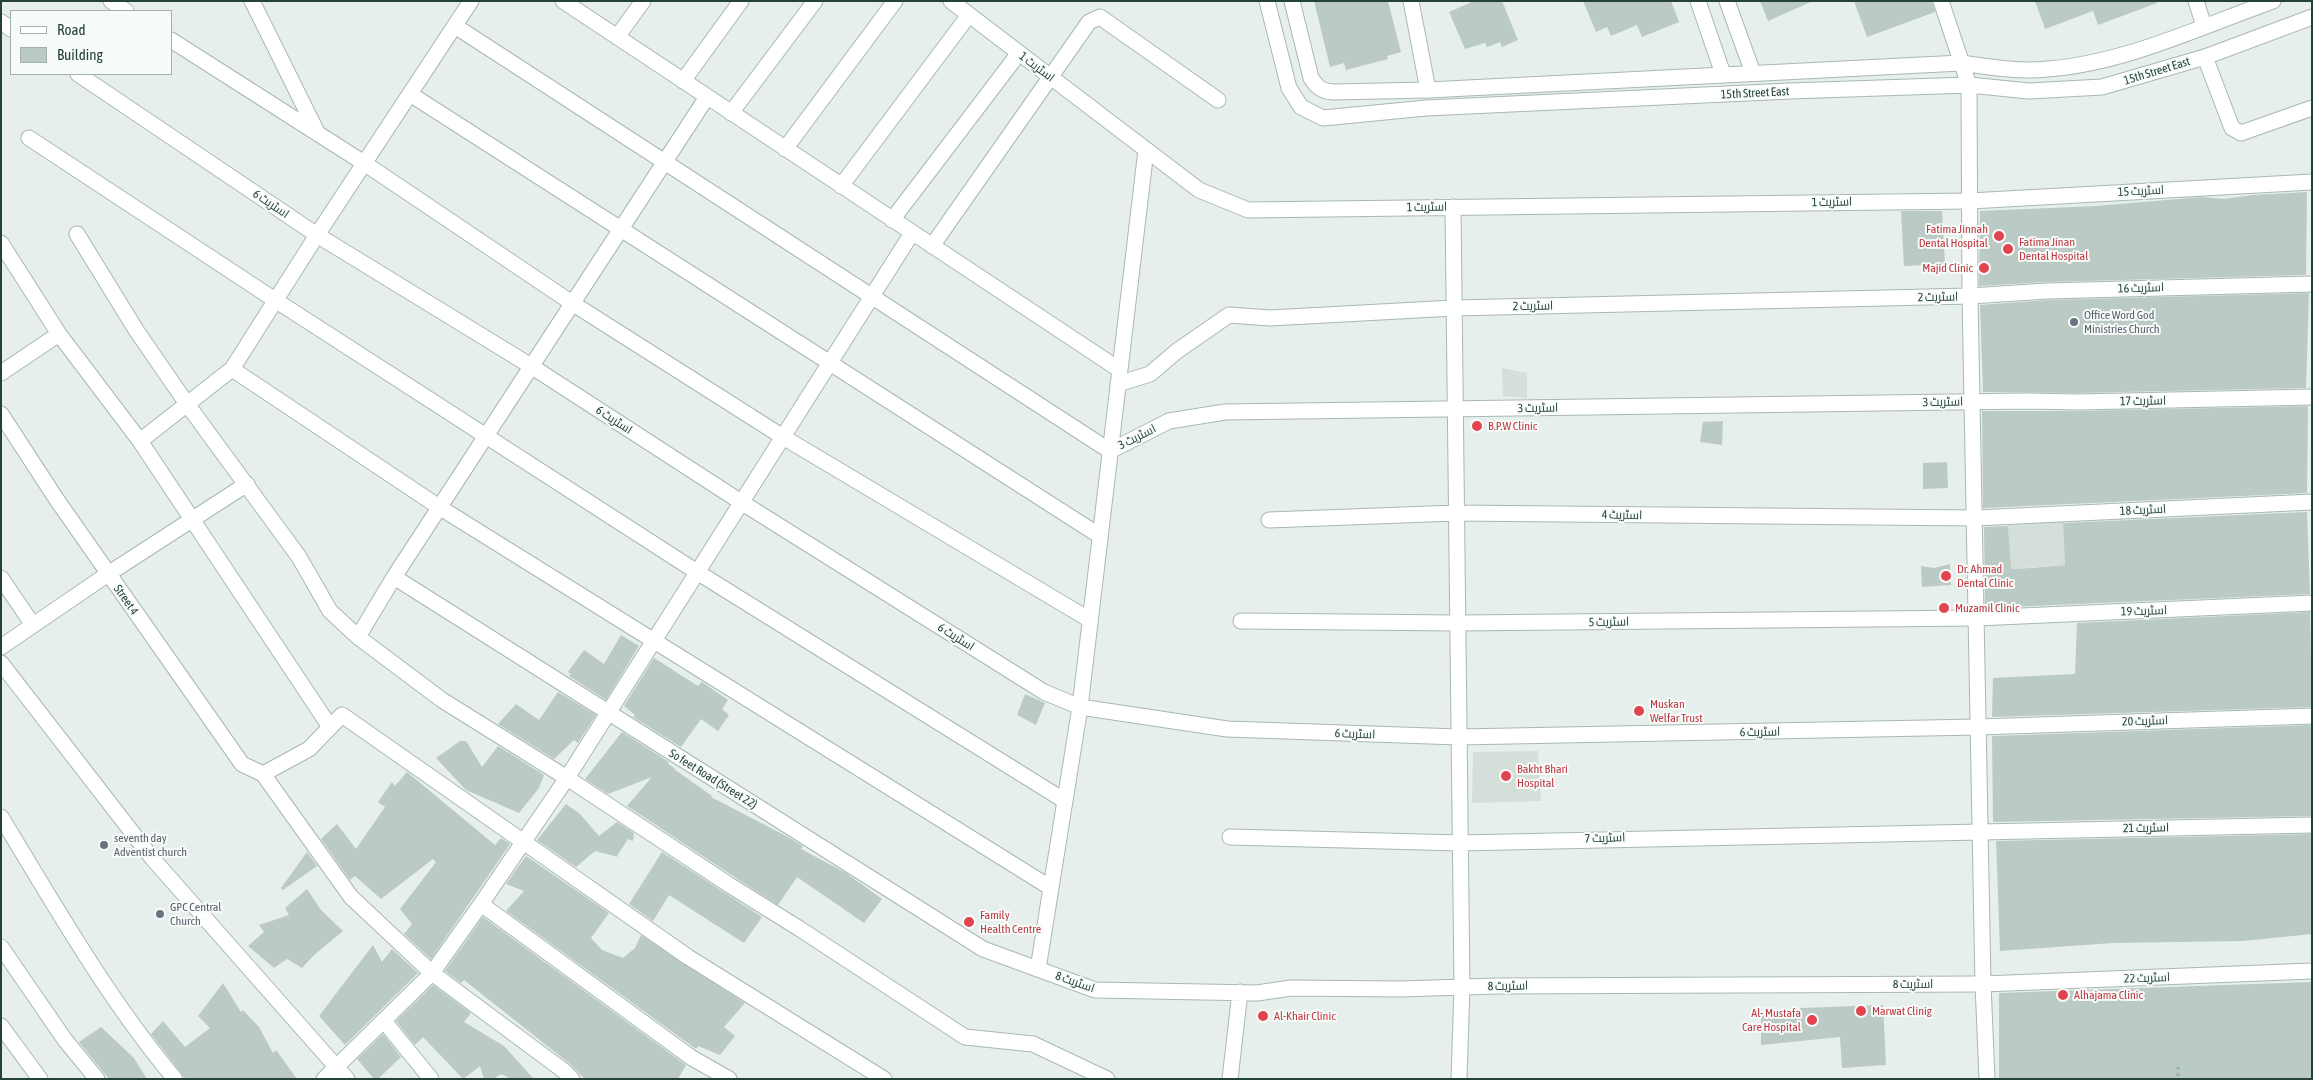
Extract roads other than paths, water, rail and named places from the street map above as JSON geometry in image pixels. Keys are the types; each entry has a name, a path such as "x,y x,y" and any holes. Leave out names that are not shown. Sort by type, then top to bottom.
{"street":[{"path":"110,1 124,10"},
{"path":"252,1 318,134"},
{"path":"140,441 232,369 317,234 472,1"},
{"path":"562,1 932,246 1119,378"},
{"path":"617,37 643,1"},
{"path":"683,81 741,1"},
{"path":"731,113 815,1"},
{"path":"785,149 895,1"},
{"name":"اسٹریٹ 1","path":"951,1 1199,190 1248,210 1970,201"},
{"name":"15th Street East","path":"1267,1 1289,88 1301,107 1323,118 1426,108 1969,85 2029,92 2102,87 2205,57 2312,17"},
{"name":"15th Street East","path":"1292,1 1311,78 1318,87 1325,91 1333,92 1428,90 1960,63 2010,69 2046,70 2117,58 2273,1"},
{"path":"1411,1 1428,90"},
{"path":"1698,1 1723,74"},
{"path":"1727,1 1753,73"},
{"path":"1941,1 1960,63 1969,85 1970,296 1974,402 1983,984 1987,1079"},
{"path":"2196,1 2204,26"},
{"path":"840,186 969,15"},
{"path":"932,246 1089,22 1100,17 1218,100"},
{"path":"455,26 1110,451"},
{"path":"172,41 364,163 572,303 783,437 1090,620"},
{"path":"892,220 1019,53"},
{"path":"2205,57 2232,128 2236,132 2241,133 2312,108"},
{"name":"اسٹریٹ 6","path":"79,75 317,234 531,366 741,502 1044,692 1080,707 1227,729 1459,738 1978,727"},
{"path":"410,94 1100,536"},
{"path":"358,637 439,507 707,97"},
{"path":"29,138 485,436 697,572 1064,802"},
{"path":"1038,969 1080,707 1146,150"},
{"name":"اسٹریٹ 15","path":"1970,201 2312,182"},
{"path":"1453,207 1462,987 1459,1079"},
{"path":"324,1079 342,1073 384,1021 432,973 481,904 567,778 912,233"},
{"path":"77,234 136,330 187,404 299,557 330,611 358,637 442,700 567,778 965,1036 1033,1044 1107,1079"},
{"path":"1,243 59,334 140,441 330,727"},
{"name":"اسٹریٹ 16","path":"1970,296 2144,287 2312,284"},
{"name":"اسٹریٹ 2","path":"1119,378 1150,374 1177,351 1229,315 1270,318 1454,308 1970,296"},
{"path":"1,373 59,334"},
{"path":"232,369 439,507 1050,888"},
{"name":"اسٹریٹ 17","path":"1974,402 2078,402 2312,397"},
{"name":"اسٹریٹ 3","path":"1110,451 1169,421 1225,412 1974,402"},
{"name":"Street 4","path":"1,414 57,500 242,764 263,774"},
{"path":"1,647 108,574 247,484"},
{"name":"اسٹریٹ 18","path":"1975,518 2312,502"},
{"name":"اسٹریٹ 4","path":"1268,520 1456,513 1975,518"},
{"name":"So feet Road (Street 22)","path":"394,577 983,949 1038,969"},
{"path":"1,578 33,625"},
{"name":"اسٹریٹ 19","path":"1977,618 2312,603"},
{"name":"اسٹریٹ 5","path":"1241,620 1458,623 1977,618"},
{"path":"1,663 152,858 342,1073"},
{"path":"572,1079 564,1071 432,973 351,897 263,774 310,749 342,715 688,957 884,1079"},
{"name":"اسٹریٹ 20","path":"1978,727 2312,716"},
{"path":"1,817 63,920 151,1050 175,1079"},
{"name":"اسٹریٹ 21","path":"1980,830 2312,825"},
{"name":"اسٹریٹ 7","path":"1230,837 1460,843 1980,830"},
{"path":"481,904 692,1058 729,1079"},
{"path":"1,947 65,1040 97,1079"},
{"name":"اسٹریٹ 8","path":"1038,969 1095,990 1257,993 1291,988 1400,989 1983,984"},
{"name":"اسٹریٹ 22","path":"1983,984 2312,971"},
{"path":"1230,1079 1240,992"},
{"path":"384,1021 431,1079"},
{"path":"1,1026 40,1079"}],"place":[{"name":"Fatima Jinnah Dental Hospital","path":"1999,236"},
{"name":"Fatima Jinan Dental Hospital","path":"2008,249"},
{"name":"Majid Clinic","path":"1984,268"},
{"name":"Office Word God Ministries Church","path":"2074,322"},
{"name":"B.P.W Clinic","path":"1477,426"},
{"name":"Dr. Ahmad Dental Clinic","path":"1946,576"},
{"name":"Muzamil Clinic","path":"1944,608"},
{"name":"Muskan Welfar Trust","path":"1639,711"},
{"name":"Bakht Bhari Hospital","path":"1506,776"},
{"name":"seventh day Adventist church","path":"104,845"},
{"name":"GPC Central Church","path":"160,914"},
{"name":"Family Health Centre","path":"969,922"},
{"name":"Alhajama Clinic","path":"2063,995"},
{"name":"Marwat Clinig","path":"1861,1011"},
{"name":"Al-Khair Clinic","path":"1263,1016"},
{"name":"Al- Mustafa Care Hospital","path":"1812,1020"}]}
